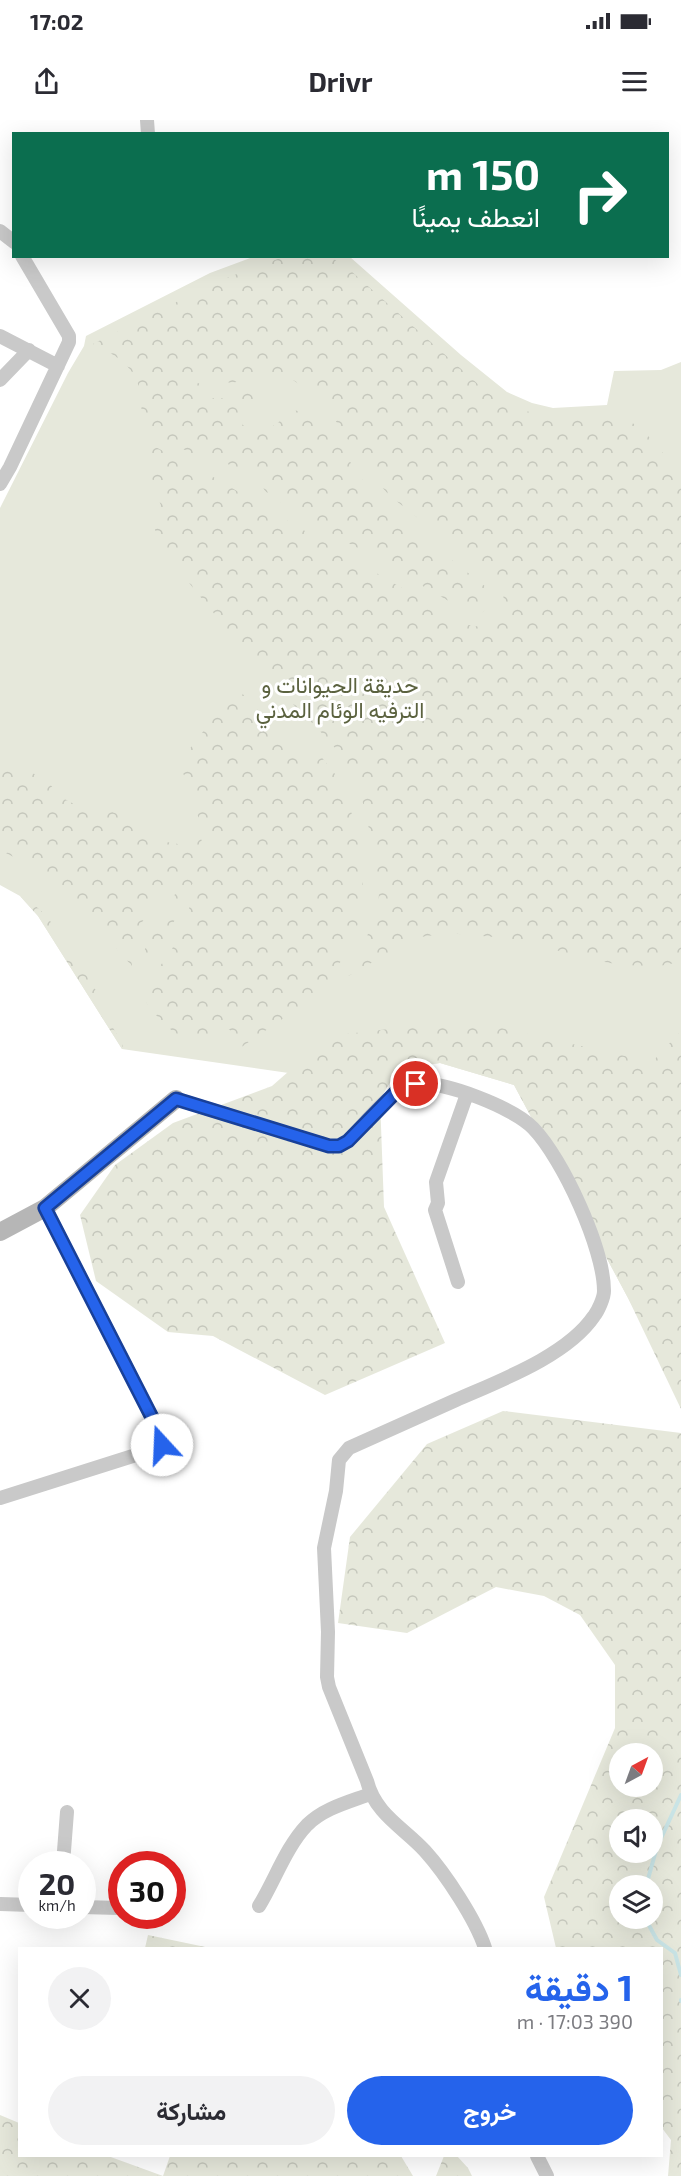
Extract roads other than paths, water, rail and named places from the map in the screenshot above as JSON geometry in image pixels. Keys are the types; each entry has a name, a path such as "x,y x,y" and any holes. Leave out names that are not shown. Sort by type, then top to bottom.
{"street":[{"path":"0,231 12,240"},
{"path":"0,484 69,342 69,336 23,258"},
{"path":"0,336 58,366"},
{"path":"0,380 29,350"},
{"path":"0,1232 45,1208 176,1099 329,1146 339,1146 348,1141 397,1091 416,1084 434,1084 509,1109 533,1128 570,1181 601,1264 604,1294 594,1316 567,1344 527,1368 349,1448 339,1460 336,1491 324,1548 328,1632 327,1677 370,1794 388,1818 425,1851 463,1903 485,1947"},
{"path":"458,1282 435,1210 438,1203 436,1182 467,1094"},
{"path":"0,1498 158,1448 162,1445 163,1439 45,1208"},
{"path":"260,1906 282,1864 307,1826 333,1808 370,1794"},
{"path":"64,1851 67,1812"},
{"path":"0,1904 18,1905"},
{"path":"538,2157 547,2176"}],"waterway":[{"path":"649,1875 657,1847 681,1795"},
{"path":"651,1929 657,1940 675,1953 681,1975"}],"park label":[{"name":"حديقة الحيوانات و الترفيه الوئام المدني","path":"340,696"}]}
